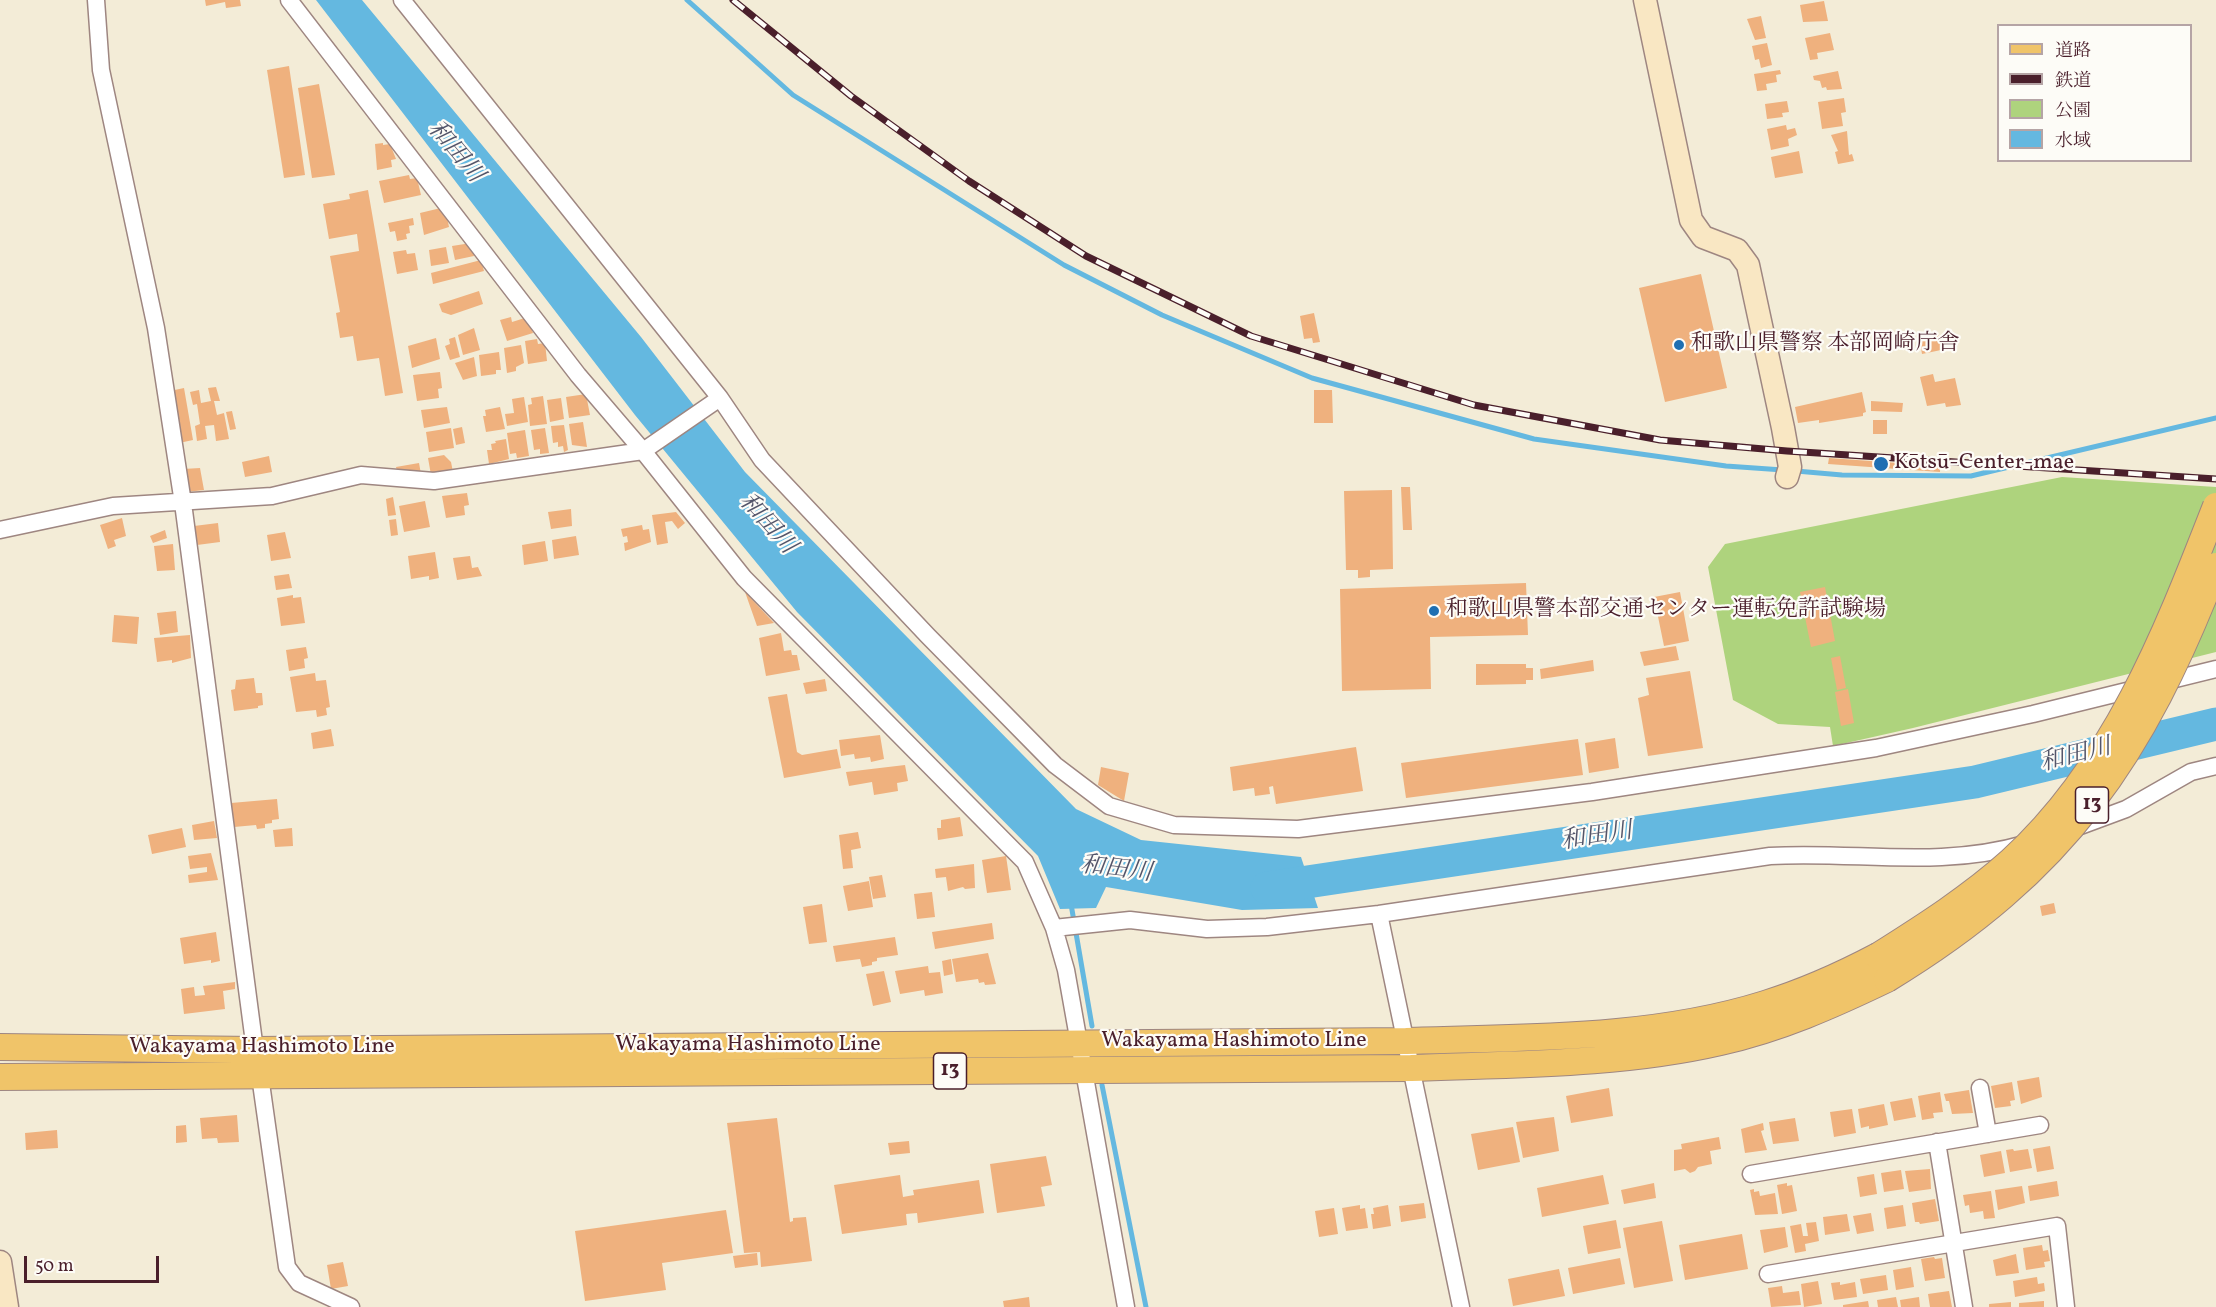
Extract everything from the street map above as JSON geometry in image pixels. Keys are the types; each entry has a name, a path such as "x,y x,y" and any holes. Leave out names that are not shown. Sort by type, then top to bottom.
{"main road":[{"name":"Wakayama Hashimoto Line","path":"0,1047 255,1050 1406,1041 1582,1033 1666,1025 1763,1005 1883,968 1934,921 2011,861 2049,823 2085,777 2116,729 2151,664 2216,506"},
{"name":"Wakayama Hashimoto Line","path":"0,1077 1411,1068 1622,1058 1710,1044 1796,1019 1883,968 1977,919 2018,884 2089,809 2129,751 2153,710 2197,615 2216,566"}],"street":[{"path":"96,0 101,70 156,328 183,503 255,1050"},
{"path":"289,0 578,375 643,451 744,578 1024,862 1053,927 1065,970 1126,1307"},
{"path":"402,0 762,460 1055,765 1109,806 1174,825 1298,830 1592,792 1876,748 2033,714 2216,669"},
{"path":"1646,0 1690,220 1703,237 1737,250 1748,265 1783,428 1790,467 1787,477"},
{"path":"0,530 113,506 272,496 361,475 435,481 643,451 716,400"},
{"path":"1053,927 1130,920 1208,929 1267,927 1379,914 1770,856 1819,853 1893,860 1994,852 2051,837 2126,809 2191,772 2216,765"},
{"path":"1379,914 1461,1307"},
{"path":"260,1076 286,1267 299,1283 351,1307"},
{"path":"1980,1088 1988,1134"},
{"path":"1750,1174 2040,1125"},
{"path":"1937,1142 1964,1307"},
{"path":"1768,1274 2057,1227 2066,1307"},
{"path":"0,1262 7,1307"}],"green space":[{"path":"2062,477 2216,487 2216,652 1833,746 1830,727 1778,724 1733,700 1708,567 1725,544"}],"water":[{"path":"316,0 362,0 641,337 745,472 1076,809 1141,840 1301,857 1318,908 1242,910 1106,887 1096,908 1060,909 1038,856 797,612 635,415"}],"building":[{"path":"205,0 240,0 241,6 226,8 225,2 206,6"},
{"path":"1824,1 1828,21 1803,22 1800,5"},
{"path":"1761,16 1766,38 1755,40 1747,19"},
{"path":"1830,33 1834,50 1817,53 1818,59 1810,60 1805,38"},
{"path":"1767,43 1772,65 1761,68 1759,59 1755,60 1752,46"},
{"path":"289,66 305,175 284,178 267,70"},
{"path":"1780,70 1781,74 1776,75 1777,82 1766,84 1767,90 1757,91 1754,74"},
{"path":"1838,71 1842,89 1827,90 1826,87 1822,88 1820,81 1814,80 1813,76"},
{"path":"319,84 335,175 312,178 298,88"},
{"path":"1844,98 1846,112 1841,113 1843,126 1822,129 1818,102"},
{"path":"1787,101 1789,112 1782,113 1783,117 1767,119 1765,104"},
{"path":"1786,125 1787,130 1795,128 1797,135 1788,139 1789,146 1771,150 1767,129"},
{"path":"1847,131 1849,155 1852,154 1854,161 1838,164 1835,152 1838,151 1831,135"},
{"path":"383,143 383,145 390,144 396,159 391,160 392,167 377,170 375,144"},
{"path":"1799,151 1803,173 1775,178 1771,157"},
{"path":"409,175 410,179 417,178 421,195 384,203 379,181"},
{"path":"368,190 403,393 385,396 379,358 357,361 353,336 340,338 336,313 340,312 330,256 359,251 357,234 329,239 323,204 350,199 349,194"},
{"path":"445,207 449,227 424,235 420,213"},
{"path":"413,218 414,225 409,226 410,233 406,234 407,239 397,241 395,231 390,232 388,223"},
{"path":"471,243 474,256 455,260 452,246"},
{"path":"446,247 449,263 431,266 429,250"},
{"path":"406,250 407,254 415,253 418,270 397,274 393,252"},
{"path":"481,260 484,271 433,284 431,273"},
{"path":"1701,274 1727,388 1665,402 1639,288"},
{"path":"479,291 483,304 451,315 442,312 439,304"},
{"path":"1314,313 1320,342 1313,343 1312,338 1304,339 1300,316"},
{"path":"511,317 512,322 528,317 533,333 507,341 500,320"},
{"path":"474,328 480,350 463,355 458,335"},
{"path":"1938,333 1941,350 1922,354 1919,337"},
{"path":"455,337 460,357 450,360 445,346 450,344 449,339"},
{"path":"436,338 440,359 412,368 408,346"},
{"path":"537,339 538,344 545,343 547,361 528,364 525,341"},
{"path":"521,345 524,363 516,367 516,371 507,373 504,348"},
{"path":"499,352 501,370 496,370 496,374 481,376 479,355"},
{"path":"474,357 477,376 463,380 455,363"},
{"path":"440,372 442,388 438,389 439,398 417,401 413,375"},
{"path":"1933,374 1935,382 1955,378 1961,405 1946,407 1945,403 1927,406 1920,377"},
{"path":"216,387 220,401 214,401 217,415 224,413 229,439 216,441 214,425 205,426 207,439 197,441 195,426 200,424 197,404 193,405 190,392 199,390 201,403 211,401 208,388"},
{"path":"184,388 193,440 179,443 170,391"},
{"path":"1314,390 1332,390 1333,423 1314,423"},
{"path":"1862,392 1866,412 1863,416 1819,423 1819,420 1798,423 1795,407"},
{"path":"586,394 590,415 569,418 566,397"},
{"path":"543,396 547,424 530,426 528,405 532,404 531,398"},
{"path":"524,397 528,422 507,426 505,414 514,413 512,399"},
{"path":"561,398 564,419 550,422 547,400"},
{"path":"1871,401 1903,403 1902,412 1871,411"},
{"path":"447,407 450,423 424,428 421,410"},
{"path":"500,407 505,429 486,432 483,416 486,416 485,410"},
{"path":"232,411 236,429 230,430 226,412"},
{"path":"1873,420 1887,420 1887,434 1873,434"},
{"path":"583,422 587,447 572,445 569,424"},
{"path":"564,425 568,450 564,452 563,446 558,447 558,442 553,443 551,426"},
{"path":"462,427 465,443 456,445 453,429"},
{"path":"451,428 454,448 429,452 426,432"},
{"path":"545,428 549,453 540,454 540,449 534,450 531,430"},
{"path":"525,430 529,456 517,458 516,453 510,454 507,433"},
{"path":"506,439 509,459 489,464 487,450 492,450 491,444"},
{"path":"444,455 451,462 453,472 431,475 428,458"},
{"path":"269,456 272,472 245,477 242,462"},
{"path":"1829,458 1940,466 1940,472 1828,464"},
{"path":"419,463 421,474 398,475 396,467"},
{"path":"200,468 204,490 186,492 183,469"},
{"path":"1401,487 1410,487 1412,530 1403,530"},
{"path":"1392,490 1393,569 1370,570 1370,577 1358,578 1358,570 1346,570 1344,491"},
{"path":"467,493 469,505 464,506 465,515 446,518 442,496"},
{"path":"393,497 396,515 388,516 386,499"},
{"path":"425,501 430,527 404,532 399,506"},
{"path":"571,509 572,526 551,529 548,512"},
{"path":"676,512 685,523 678,529 672,521 665,522 668,543 657,545 652,515"},
{"path":"122,518 126,536 114,540 116,546 108,549 100,525"},
{"path":"396,519 398,535 391,536 389,520"},
{"path":"218,523 220,542 197,545 194,526"},
{"path":"642,525 643,530 649,529 651,542 625,551 624,543 628,542 627,536 623,537 621,529"},
{"path":"165,530 167,538 153,543 150,536"},
{"path":"285,532 291,558 271,561 267,535"},
{"path":"576,536 579,555 554,559 552,540"},
{"path":"545,541 548,561 524,565 522,545"},
{"path":"173,544 175,570 157,571 154,546"},
{"path":"435,552 439,578 429,580 429,576 411,579 408,556"},
{"path":"470,556 472,568 478,567 482,576 457,580 453,558"},
{"path":"289,574 292,588 276,590 274,576"},
{"path":"1526,583 1528,635 1430,637 1431,689 1342,691 1340,589"},
{"path":"1825,587 1835,641 1811,647 1800,592"},
{"path":"745,592 774,623 757,626"},
{"path":"1680,592 1689,641 1664,646 1654,597"},
{"path":"293,595 293,598 301,597 305,623 281,626 277,598"},
{"path":"176,611 178,632 160,635 157,613"},
{"path":"114,615 139,617 137,644 112,642"},
{"path":"781,633 784,651 791,650 792,655 797,655 800,670 766,676 759,638"},
{"path":"190,635 191,658 172,663 172,660 157,662 154,638"},
{"path":"1676,646 1679,660 1644,666 1640,652"},
{"path":"306,647 308,658 304,659 305,668 289,671 286,650"},
{"path":"1840,656 1846,688 1837,690 1831,658"},
{"path":"1593,660 1594,671 1541,679 1540,669"},
{"path":"1476,664 1526,664 1526,668 1533,668 1533,680 1526,680 1526,684 1476,685"},
{"path":"1690,671 1703,748 1648,756 1638,698 1649,695 1646,678"},
{"path":"315,673 316,681 326,680 330,707 326,708 327,715 317,717 316,710 296,712 290,677"},
{"path":"254,678 256,693 262,693 263,705 258,708 234,711 231,690 235,689 236,680"},
{"path":"825,679 827,691 806,694 803,683"},
{"path":"1848,689 1854,723 1841,726 1835,692"},
{"path":"787,694 797,752 802,755 837,749 841,768 784,778 768,697"},
{"path":"331,729 334,746 313,749 311,733"},
{"path":"880,735 884,759 871,762 870,757 855,759 854,754 841,756 839,740"},
{"path":"1615,738 1619,768 1589,773 1585,743"},
{"path":"1578,739 1583,775 1406,798 1401,763"},
{"path":"1356,747 1363,791 1276,804 1273,786 1269,787 1270,794 1255,796 1254,788 1233,791 1230,767"},
{"path":"905,765 908,781 897,783 898,791 874,795 872,782 849,786 846,772"},
{"path":"1101,767 1129,773 1124,801 1098,785"},
{"path":"277,799 279,819 265,824 265,828 257,829 256,825 234,827 231,803"},
{"path":"960,817 963,836 938,840 937,828 941,828 941,820"},
{"path":"214,821 217,838 194,840 192,825"},
{"path":"182,828 186,847 152,854 148,835"},
{"path":"292,828 293,846 275,847 273,830"},
{"path":"858,832 861,848 851,850 853,868 843,869 839,835"},
{"path":"211,853 218,880 189,883 188,875 207,872 207,867 190,869 188,856"},
{"path":"1006,856 1011,890 987,893 982,860"},
{"path":"974,864 975,888 965,889 963,887 948,891 946,877 936,878 935,869"},
{"path":"882,875 886,897 873,899 869,877"},
{"path":"869,881 873,907 848,911 843,886"},
{"path":"932,892 935,917 917,919 914,894"},
{"path":"2054,903 2056,913 2042,916 2040,906"},
{"path":"822,904 827,942 809,944 803,907"},
{"path":"992,923 994,939 935,949 932,932"},
{"path":"216,932 220,961 184,964 180,938"},
{"path":"895,937 898,955 877,958 872,965 862,967 860,959 836,962 833,946"},
{"path":"988,953 996,984 985,985 984,982 979,983 978,979 956,982 952,959"},
{"path":"951,959 953,974 944,976 942,961"},
{"path":"928,966 929,973 940,972 943,993 925,996 924,990 900,994 895,971"},
{"path":"884,971 891,1002 873,1006 866,974"},
{"path":"235,982 235,989 223,991 225,1009 184,1014 181,989 194,987 195,996 205,995 203,986"},
{"path":"2039,1077 2042,1097 2021,1104 2017,1081"},
{"path":"2012,1082 2015,1100 2010,1101 2011,1106 1995,1108 1991,1086"},
{"path":"1609,1088 1613,1116 1571,1123 1566,1096"},
{"path":"1969,1090 1973,1113 1952,1114 1949,1101 1946,1101 1944,1094"},
{"path":"1940,1092 1943,1112 1933,1113 1934,1118 1922,1120 1918,1096"},
{"path":"1912,1098 1916,1117 1894,1121 1890,1102"},
{"path":"1884,1104 1888,1125 1869,1129 1869,1126 1861,1128 1858,1109"},
{"path":"1852,1109 1856,1133 1834,1137 1830,1112"},
{"path":"237,1115 239,1142 218,1143 217,1138 202,1139 200,1118"},
{"path":"1554,1117 1559,1151 1523,1158 1516,1122"},
{"path":"777,1118 790,1222 793,1218 806,1217 812,1261 761,1267 760,1252 744,1253 727,1123"},
{"path":"1795,1118 1799,1141 1773,1144 1769,1122"},
{"path":"1763,1123 1764,1130 1761,1131 1767,1150 1745,1153 1741,1129"},
{"path":"186,1125 187,1142 176,1143 176,1126"},
{"path":"1513,1127 1520,1162 1478,1170 1471,1134"},
{"path":"57,1130 58,1148 26,1150 25,1133"},
{"path":"1719,1137 1721,1149 1710,1151 1712,1164 1698,1167 1690,1173 1685,1169 1674,1171 1674,1150 1682,1149 1681,1144"},
{"path":"909,1141 910,1153 890,1155 888,1143"},
{"path":"2050,1146 2054,1169 2037,1172 2033,1149"},
{"path":"2013,1149 2014,1151 2028,1149 2032,1168 2010,1172 2006,1150"},
{"path":"2001,1151 2005,1173 1984,1177 1980,1155"},
{"path":"1046,1156 1052,1185 1041,1187 1045,1206 997,1213 990,1164"},
{"path":"1930,1169 1931,1189 1909,1192 1905,1171"},
{"path":"1901,1170 1904,1189 1884,1192 1881,1173"},
{"path":"1874,1174 1877,1194 1860,1197 1857,1177"},
{"path":"900,1175 903,1197 914,1195 913,1190 979,1180 984,1213 918,1223 917,1213 906,1214 907,1225 842,1234 834,1185"},
{"path":"1603,1175 1609,1204 1542,1217 1537,1188"},
{"path":"2057,1181 2059,1196 2030,1201 2028,1186"},
{"path":"1654,1183 1656,1198 1624,1204 1621,1190"},
{"path":"1787,1183 1787,1186 1792,1185 1797,1211 1782,1214 1777,1185"},
{"path":"2022,1186 2025,1203 1998,1210 1995,1190"},
{"path":"1754,1189 1754,1192 1759,1191 1760,1196 1775,1193 1778,1214 1755,1215 1750,1190"},
{"path":"1991,1191 1995,1218 1984,1219 1983,1211 1970,1213 1969,1205 1965,1206 1963,1195"},
{"path":"1935,1199 1939,1221 1920,1224 1915,1222 1912,1203"},
{"path":"1424,1203 1426,1218 1401,1222 1399,1206"},
{"path":"1360,1205 1360,1209 1365,1208 1368,1228 1346,1231 1342,1208"},
{"path":"1388,1205 1391,1226 1373,1229 1371,1214 1374,1214 1373,1208"},
{"path":"1903,1205 1906,1226 1887,1229 1884,1208"},
{"path":"1334,1208 1338,1234 1319,1237 1315,1211"},
{"path":"726,1210 733,1253 662,1263 666,1290 585,1301 575,1231"},
{"path":"1871,1213 1874,1231 1857,1234 1853,1216"},
{"path":"1847,1214 1850,1231 1825,1235 1823,1217"},
{"path":"1616,1220 1621,1248 1588,1254 1583,1226"},
{"path":"1662,1221 1673,1281 1634,1288 1623,1228"},
{"path":"1816,1222 1819,1241 1805,1244 1806,1251 1795,1253 1790,1226 1801,1224 1803,1236 1808,1236 1806,1223"},
{"path":"1785,1227 1788,1247 1764,1253 1760,1230"},
{"path":"1742,1234 1748,1269 1685,1280 1679,1245"},
{"path":"2042,1245 2043,1251 2048,1250 2050,1261 2044,1262 2045,1267 2026,1270 2023,1248"},
{"path":"757,1253 758,1265 735,1268 733,1256"},
{"path":"2016,1254 2019,1273 1996,1276 1993,1260"},
{"path":"1934,1257 1935,1259 1942,1258 1945,1278 1925,1281 1921,1259"},
{"path":"1620,1258 1625,1284 1573,1294 1568,1268"},
{"path":"343,1262 348,1286 331,1289 327,1265"},
{"path":"1911,1267 1914,1287 1896,1290 1893,1270"},
{"path":"1559,1269 1565,1296 1513,1306 1508,1279"},
{"path":"1886,1275 1888,1290 1863,1294 1860,1279"},
{"path":"2037,1277 2038,1284 2044,1283 2045,1291 2015,1297 2013,1281"},
{"path":"1818,1281 1822,1304 1804,1307 1801,1284"},
{"path":"1840,1282 1840,1285 1855,1282 1857,1297 1834,1300 1831,1283"},
{"path":"1782,1286 1783,1293 1799,1291 1801,1305 1771,1307 1768,1288"},
{"path":"1949,1291 1952,1307 1930,1307 1928,1294"},
{"path":"1029,1297 1030,1307 1004,1307 1003,1301"},
{"path":"1896,1297 1898,1307 1878,1307 1877,1300"},
{"path":"1919,1297 1920,1307 1901,1307 1900,1300"},
{"path":"1868,1301 1869,1307 1843,1307 1843,1305"},
{"path":"2044,1301 2044,1307 2019,1307 2019,1303"},
{"path":"2011,1302 2011,1307 1989,1307 1989,1304"}],"waterway":[{"path":"687,0 793,95 1064,265 1162,315 1312,378 1534,439 1726,466 1783,470"},
{"path":"1796,471 1842,475 1971,476 2216,418"},
{"name":"和田川","path":"1267,888 1975,782 2216,724"},
{"path":"1071,904 1092,1026"},
{"path":"1102,1085 1146,1307"}],"railway":[{"path":"733,0 851,96 969,181 1086,256 1251,336 1474,405 1660,440 1787,451 2216,479"}],"place":[{"name":"和歌山県警察 本部岡崎庁舎","path":"1679,345"},
{"name":"Kōtsū-Center-mae","path":"1881,464"},
{"name":"和歌山県警本部交通センター運転免許試験場","path":"1434,611"}]}
